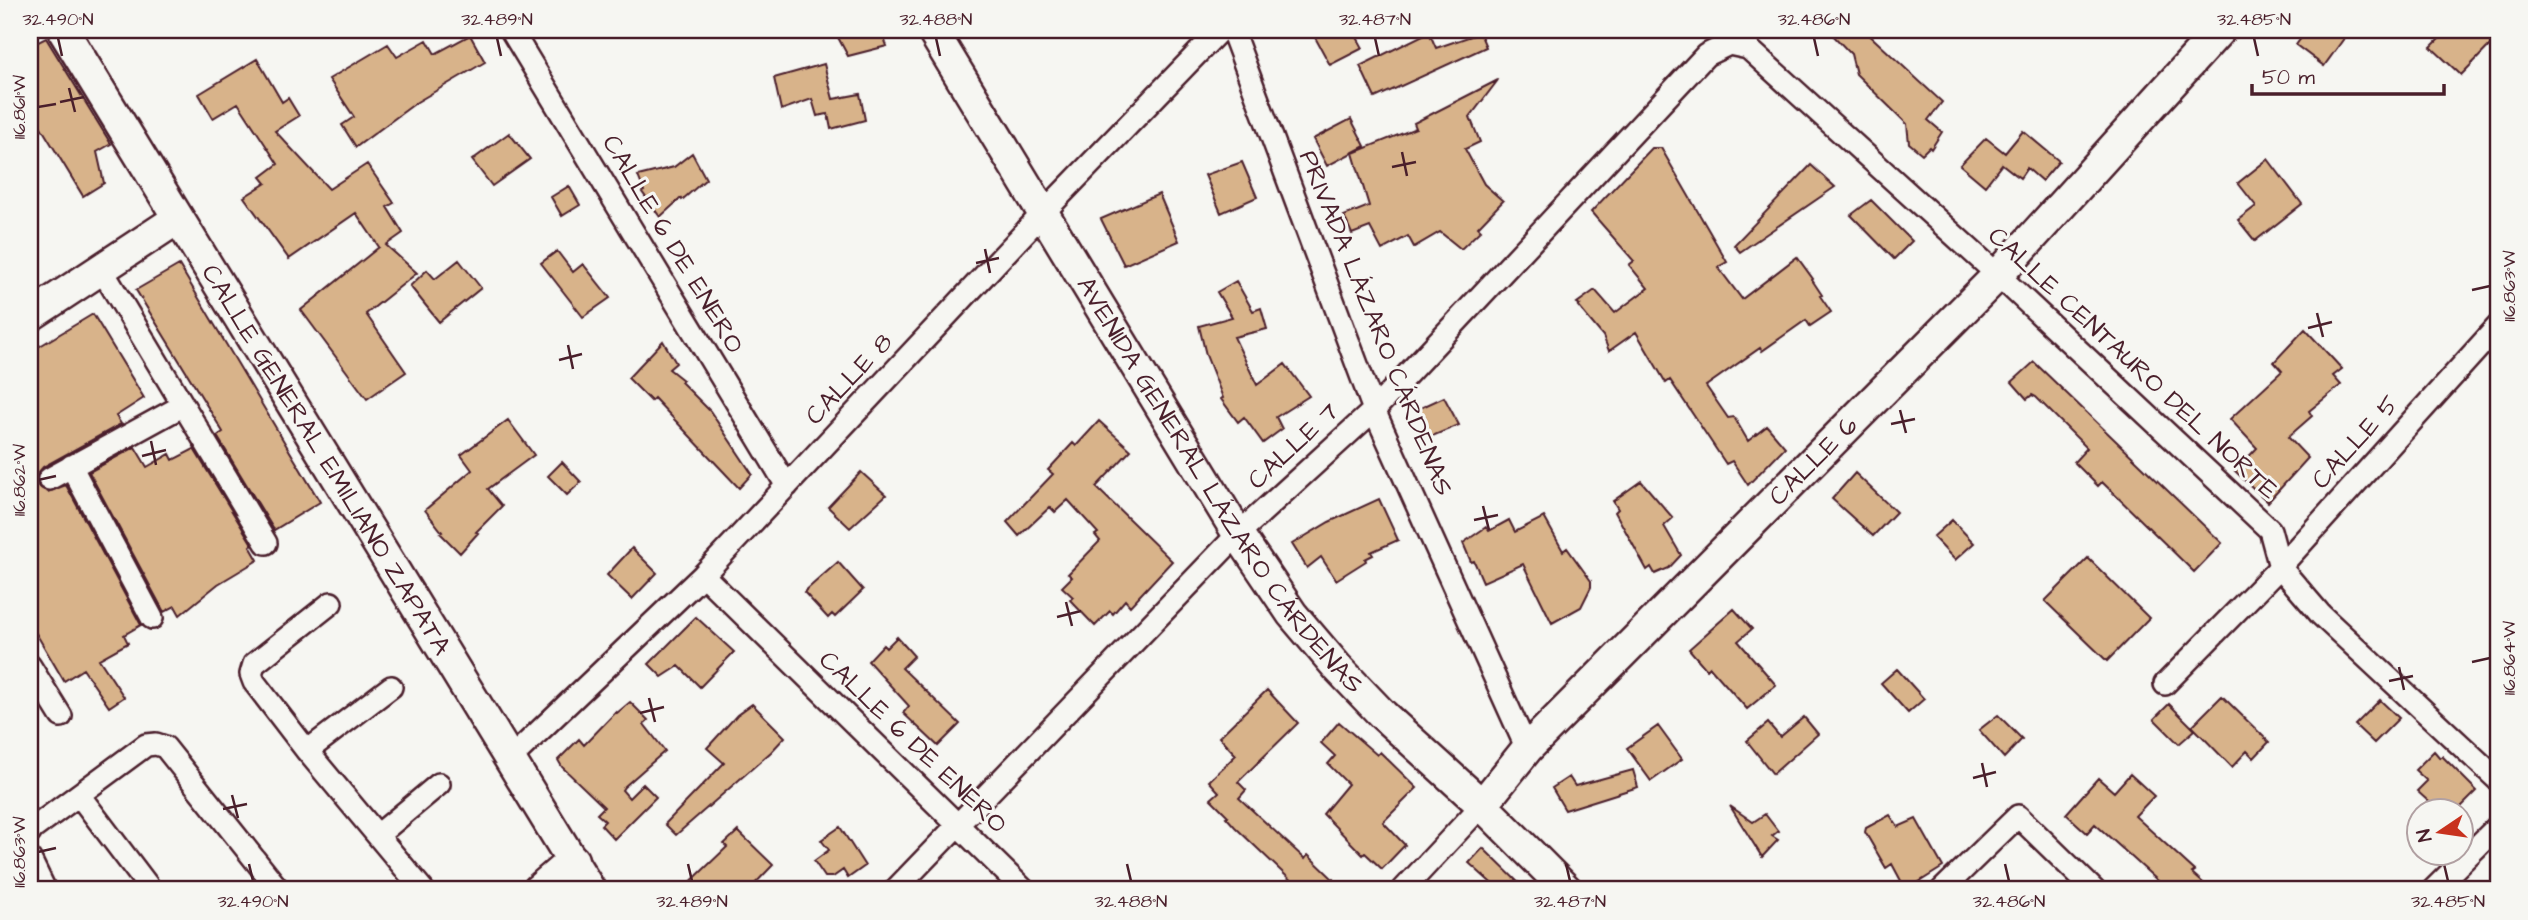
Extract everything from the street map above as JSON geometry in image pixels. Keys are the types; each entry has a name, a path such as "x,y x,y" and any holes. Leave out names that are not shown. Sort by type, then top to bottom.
{"street":[{"name":"CALLE GENERAL EMILIANO ZAPATA","path":"63,30 590,890"},
{"name":"CALLE 6 DE ENERO","path":"511,30 787,486"},
{"name":"AVENIDA GENERAL LÁZARO CÁRDENAS","path":"932,30 1238,534 1292,614 1383,715 1482,805 1567,890"},
{"name":"CALLE 8","path":"510,759 703,575 1044,212 1220,30"},
{"name":"PRIVADA LÁZARO CÁRDENAS","path":"1232,30 1374,410 1527,750"},
{"name":"CALLE 6","path":"1402,890 1482,805 1527,750 1998,275 2220,30"},
{"name":"CALLE 7","path":"895,890 1238,534 1374,410 1706,55 1729,44"},
{"name":"CALLE CENTAURO DEL NORTE","path":"1729,44 1748,48 1998,275 2270,530 2280,567 2320,615 2498,780"},
{"path":"30,316 177,219"},
{"path":"102,270 266,543"},
{"name":"CALLE 5","path":"2165,684 2280,567 2498,326"},
{"path":"49,479 182,406"},
{"path":"71,466 152,618"},
{"name":"CALLE 6 DE ENERO","path":"703,575 1024,890"},
{"path":"331,603 254,664 251,674 254,682 307,751 423,890"},
{"path":"30,666 61,716"},
{"path":"307,751 391,687"},
{"path":"30,833 146,745 156,744 165,747 279,890"},
{"path":"378,835 439,783"},
{"path":"79,795 151,890"},
{"path":"1942,890 2018,816 2094,890"},
{"path":"2433,890 2498,826"},
{"path":"30,859 45,890"},
{"path":"538,890 573,860"}],"building":[{"path":"834,30 881,30 887,46 848,56"},
{"path":"1311,30 1353,30 1363,48 1330,65"},
{"path":"1828,30 1864,30 1942,102 1928,120 1942,132 1931,149 1929,147 1922,154 1909,143 1907,124 1856,74 1851,54"},
{"path":"2307,30 2350,30 2324,66 2296,45"},
{"path":"2448,30 2498,30 2498,37 2461,75 2431,47"},
{"path":"1429,32 1436,48 1480,33 1486,47 1375,98 1360,66"},
{"path":"470,35 485,62 417,102 356,147 342,125 354,117 329,79 388,44 397,57 427,40 435,54"},
{"path":"46,38 111,144 97,152 104,183 83,196 30,109 30,46"},
{"path":"257,59 282,102 288,98 299,116 275,131 329,189 367,164 394,203 387,207 403,233 386,245 417,273 366,314 406,372 367,399 301,310 379,247 356,213 289,259 244,197 266,183 261,177 278,164 238,103 213,118 199,94"},
{"path":"824,64 833,99 860,94 865,120 831,129 828,114 817,116 812,99 781,110 774,78"},
{"path":"1498,80 1470,117 1480,142 1465,149 1484,184 1503,201 1478,227 1481,230 1461,249 1440,232 1414,247 1408,236 1382,250 1370,227 1352,234 1344,216 1369,206 1353,153 1416,128 1414,123"},
{"path":"1351,119 1365,146 1327,166 1313,139"},
{"path":"2023,131 2059,161 2042,181 2027,168 2020,178 2002,164 1985,186 1960,165 1986,138 2005,153"},
{"path":"509,133 530,159 492,186 472,160"},
{"path":"1652,148 1661,148 1727,262 1718,267 1742,299 1797,257 1831,312 1810,326 1806,320 1706,386 1728,418 1734,417 1748,441 1767,426 1785,447 1748,485 1732,461 1726,464 1670,380 1666,383 1636,332 1609,351 1603,336 1577,303 1595,290 1615,313 1648,288 1629,265 1634,261 1591,212"},
{"path":"692,153 706,179 660,217 642,192 644,191 638,176 674,167"},
{"path":"2268,159 2302,204 2255,241 2238,220 2256,206 2238,183"},
{"path":"1242,162 1257,197 1221,213 1205,175"},
{"path":"1811,165 1835,187 1740,252 1734,245"},
{"path":"569,186 580,205 562,216 551,197"},
{"path":"1159,194 1179,241 1124,265 1101,219"},
{"path":"1871,200 1912,241 1894,259 1851,215"},
{"path":"557,251 573,272 583,264 610,298 583,317 541,263"},
{"path":"459,260 481,288 439,322 410,286 427,270 435,279"},
{"path":"179,265 320,502 274,530 217,436 223,432 136,290"},
{"path":"1236,281 1253,311 1261,308 1267,329 1234,337 1257,385 1285,364 1309,396 1276,417 1282,429 1263,443 1244,417 1238,422 1221,399 1223,398 1206,355 1199,326 1232,317 1217,292"},
{"path":"93,314 144,398 116,416 121,424 43,467 36,479 38,486 48,492 66,485 141,625 124,635 128,643 99,659 124,697 109,707 83,669 64,681 30,623 30,352"},
{"path":"2305,329 2342,369 2333,376 2341,385 2309,411 2312,416 2288,437 2308,458 2268,502 2235,471 2257,448 2230,419 2282,371 2274,362"},
{"path":"663,341 676,363 669,369 683,380 681,382 710,411 752,474 739,488 654,398 651,401 628,378"},
{"path":"2034,362 2222,543 2194,572 2102,482 2098,486 2074,462 2087,448 2036,397 2032,395 2027,399 2012,382"},
{"path":"1444,397 1459,425 1430,437 1418,409"},
{"path":"508,420 534,455 488,489 502,506 460,553 440,533 442,532 425,510 472,470 461,455"},
{"path":"1099,421 1131,450 1096,487 1172,561 1130,606 1125,600 1113,614 1110,611 1095,626 1070,600 1073,597 1062,587 1072,577 1068,574 1100,541 1095,535 1098,533 1068,500 1055,512 1050,507 1019,536 1007,522 1053,474 1048,470 1073,443 1076,446"},
{"path":"135,447 147,467 170,454 173,460 194,449 252,544 250,546 258,560 218,584 180,615 175,606 164,612 89,472"},
{"path":"562,462 581,482 567,495 548,476"},
{"path":"861,472 886,495 850,528 828,507"},
{"path":"1855,473 1896,512 1873,536 1832,499"},
{"path":"1641,481 1673,518 1664,526 1681,555 1669,568 1655,574 1651,567 1647,570 1615,512 1618,509 1613,501"},
{"path":"1379,499 1398,540 1371,552 1373,555 1365,559 1366,561 1336,580 1321,557 1307,568 1292,544 1329,522"},
{"path":"1544,517 1563,551 1567,548 1591,581 1591,587 1581,607 1552,623 1523,564 1483,582 1463,543 1486,527 1489,531 1509,520 1515,532"},
{"path":"1952,520 1974,543 1955,560 1933,537"},
{"path":"632,548 657,573 632,599 607,575"},
{"path":"2088,558 2149,618 2107,661 2045,601"},
{"path":"838,562 863,590 835,617 832,614 828,618 804,592"},
{"path":"1734,609 1752,629 1738,641 1776,685 1747,709 1710,667 1707,670 1689,649"},
{"path":"696,617 734,652 700,687 679,666 662,677 649,664"},
{"path":"897,637 914,656 902,668 960,724 938,746 903,713 909,706 868,661 883,645 886,648"},
{"path":"1897,669 1924,699 1908,713 1881,683"},
{"path":"1267,690 1298,723 1238,782 1246,790 1239,798 1305,859 1308,855 1333,879 1322,890 1301,890 1235,827 1211,799 1219,792 1209,781 1236,755 1219,737"},
{"path":"2222,696 2269,742 2254,758 2247,751 2232,767 2192,726"},
{"path":"2380,700 2399,718 2374,743 2355,725"},
{"path":"630,702 648,720 644,724 665,751 622,790 629,798 643,784 656,797 614,839 601,825 605,821 597,814 604,807 558,760 579,739 584,745 616,712"},
{"path":"752,704 785,737 676,835 665,824 724,763 707,748 737,715"},
{"path":"2169,704 2195,730 2179,744 2154,719"},
{"path":"1998,715 2022,739 2004,758 1979,730"},
{"path":"1804,717 1818,734 1773,774 1747,741 1768,723 1780,737"},
{"path":"1339,722 1377,755 1380,752 1417,788 1383,822 1405,845 1382,869 1365,853 1363,855 1323,814 1348,784 1328,764 1335,756 1321,743"},
{"path":"1658,726 1682,759 1651,781 1627,748"},
{"path":"2434,751 2477,791 2471,797 2424,797 2417,791 2427,781 2415,770"},
{"path":"1633,770 1638,787 1565,810 1552,788 1569,777 1575,786"},
{"path":"2130,774 2154,796 2135,816 2195,871 2192,873 2211,890 2168,890 2095,824 2087,833 2066,814 2098,778 2114,792"},
{"path":"1730,806 1753,822 1765,814 1778,831 1772,836 1778,840 1762,857"},
{"path":"1890,815 1898,827 1916,819 1943,867 1906,890 1892,864 1886,868 1865,832 1866,828"},
{"path":"840,827 865,866 848,878 843,870 833,877 825,877 814,861 829,850 821,840"},
{"path":"738,831 773,865 749,890 682,890 727,847 724,844"},
{"path":"1483,848 1526,890 1499,890 1469,863"}]}
